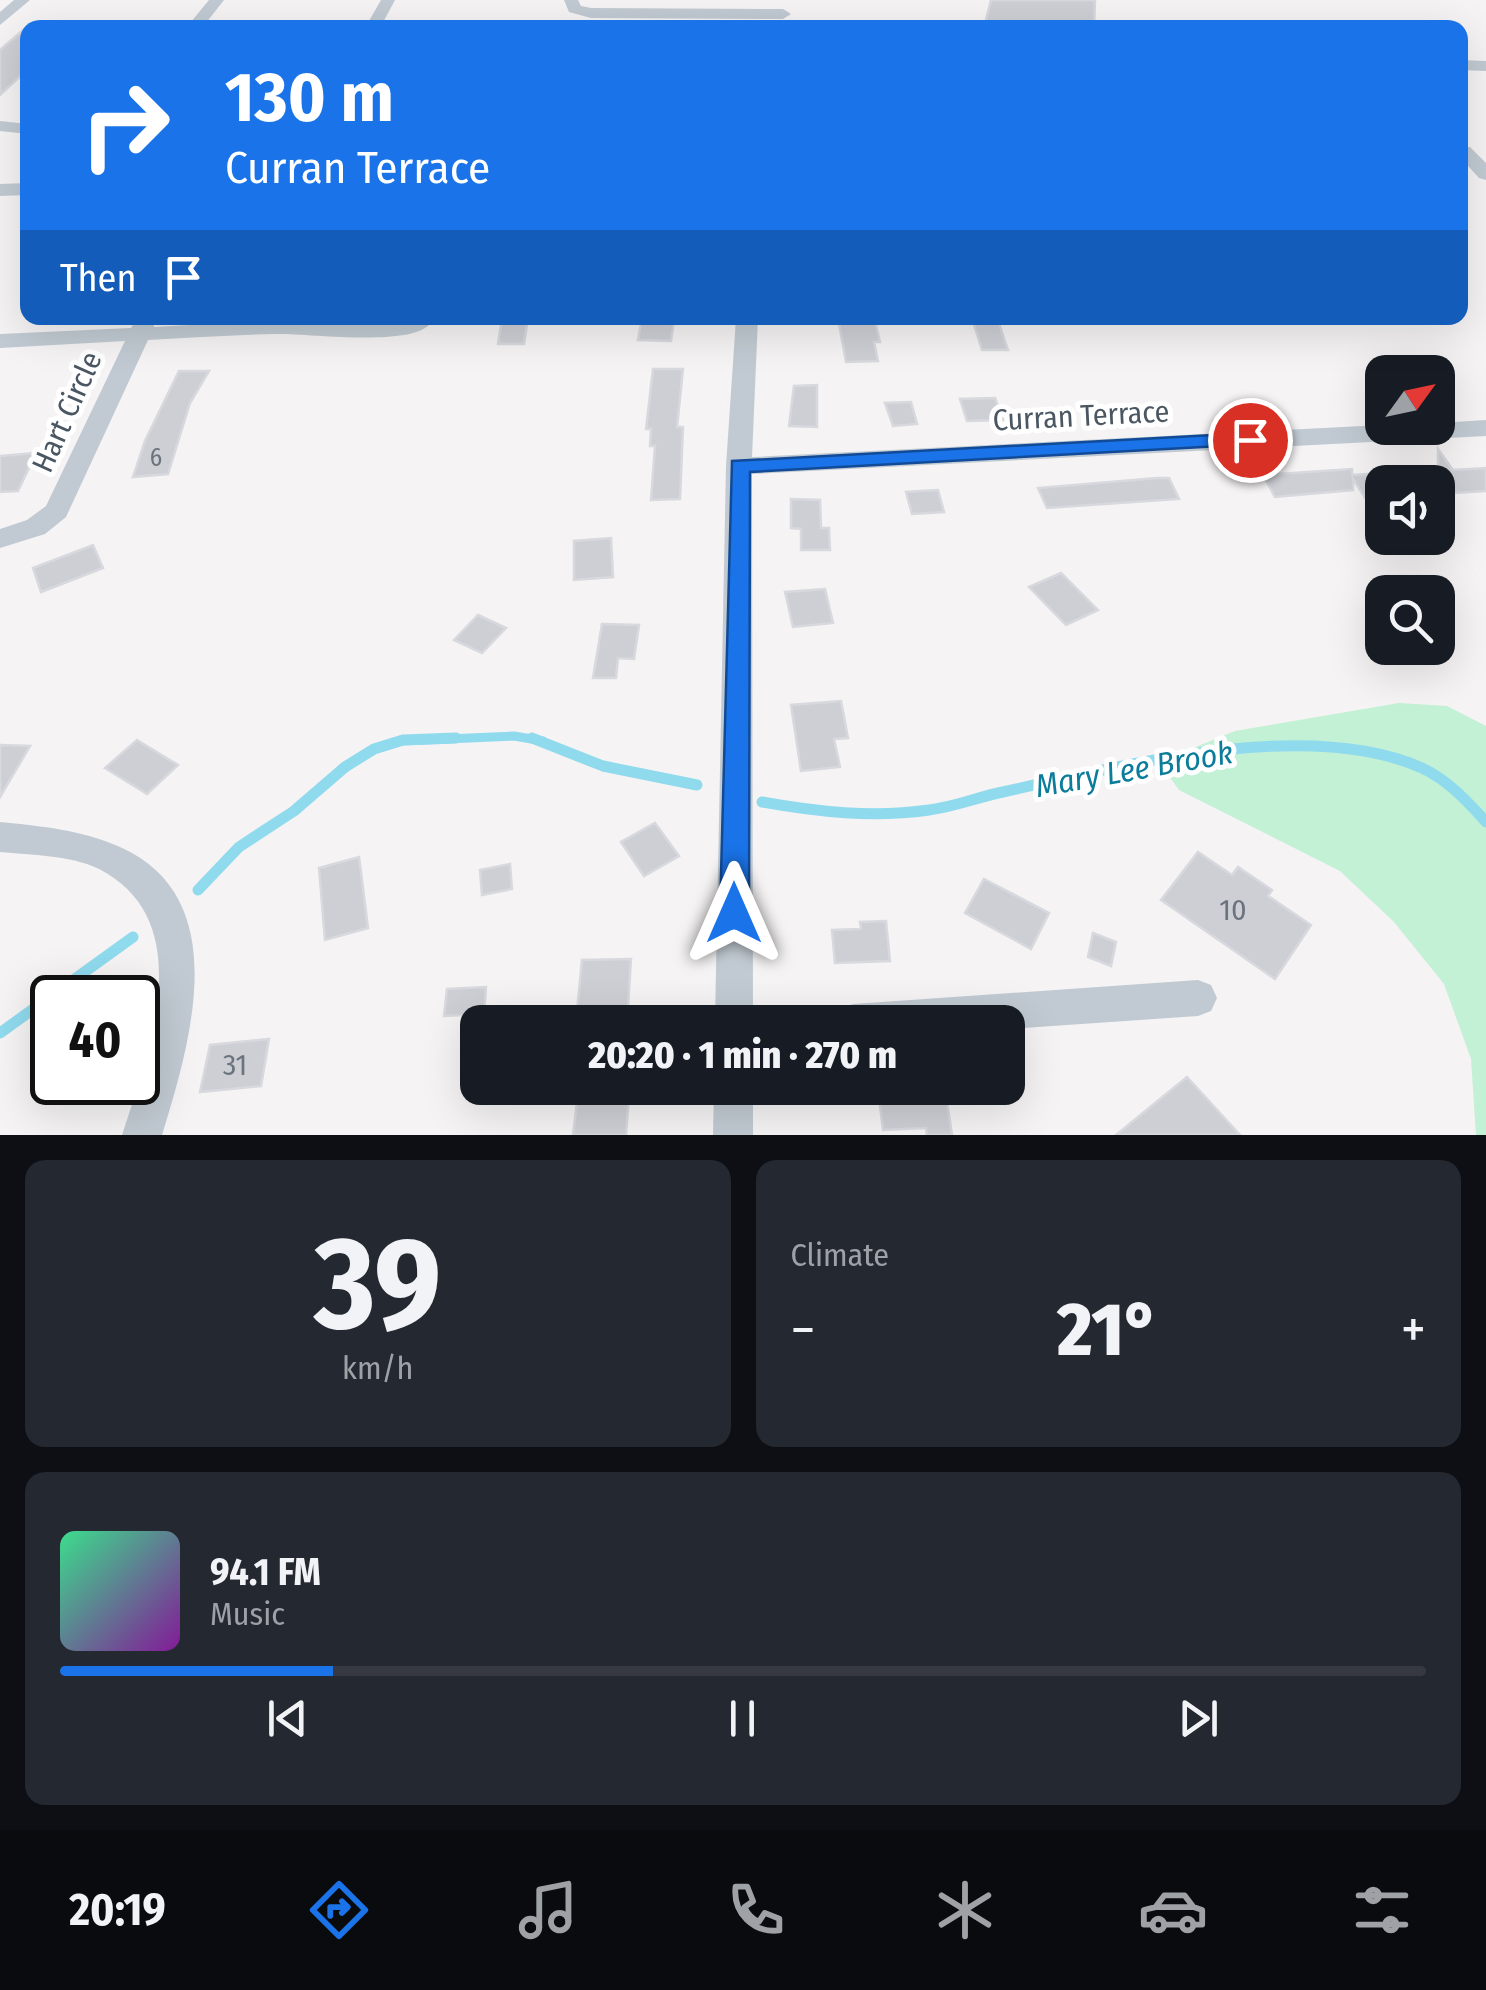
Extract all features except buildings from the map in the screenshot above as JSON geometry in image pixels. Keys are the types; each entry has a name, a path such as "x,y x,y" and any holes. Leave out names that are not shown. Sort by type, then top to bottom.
{"street":[{"path":"2,15 23,0"},
{"path":"200,20 217,0"},
{"path":"571,0 574,9 591,13 782,14"},
{"path":"1468,156 1486,174"},
{"path":"0,341 142,326 367,332 418,325"},
{"path":"734,1005 740,466 747,325"},
{"name":"Hart Circle","path":"0,539 36,527 57,511 142,326"},
{"name":"Curran Terrace","path":"740,466 1486,428"},
{"path":"0,837 63,843 113,859 144,878 161,903 174,941 180,991 168,1055 142,1135"},
{"path":"1025,1010 1198,998"},
{"path":"733,1135 734,1105"}],"green space":[{"path":"1399,703 1447,706 1486,726 1486,1135 1476,1135 1471,1059 1444,984 1394,922 1340,871 1179,790 1167,773 1181,753 1235,731"}],"waterway":[{"name":"Mary Lee Brook","path":"401,741 514,736 537,740"},
{"name":"Mary Lee Brook","path":"198,890 239,847 294,811 345,767 374,749 403,740 456,738"},
{"name":"Mary Lee Brook","path":"532,738 537,740"},
{"name":"Mary Lee Brook","path":"537,740 543,741"},
{"name":"Mary Lee Brook","path":"537,740 603,766 697,785"},
{"name":"Mary Lee Brook","path":"762,802 845,813 908,812 948,807 1102,770 1214,751 1325,747 1376,753 1422,768 1449,785 1486,822"},
{"name":"Mary Lee Brook","path":"0,1033 133,937"}],"route":[{"path":"734,913 740,466 1250,440"}]}
